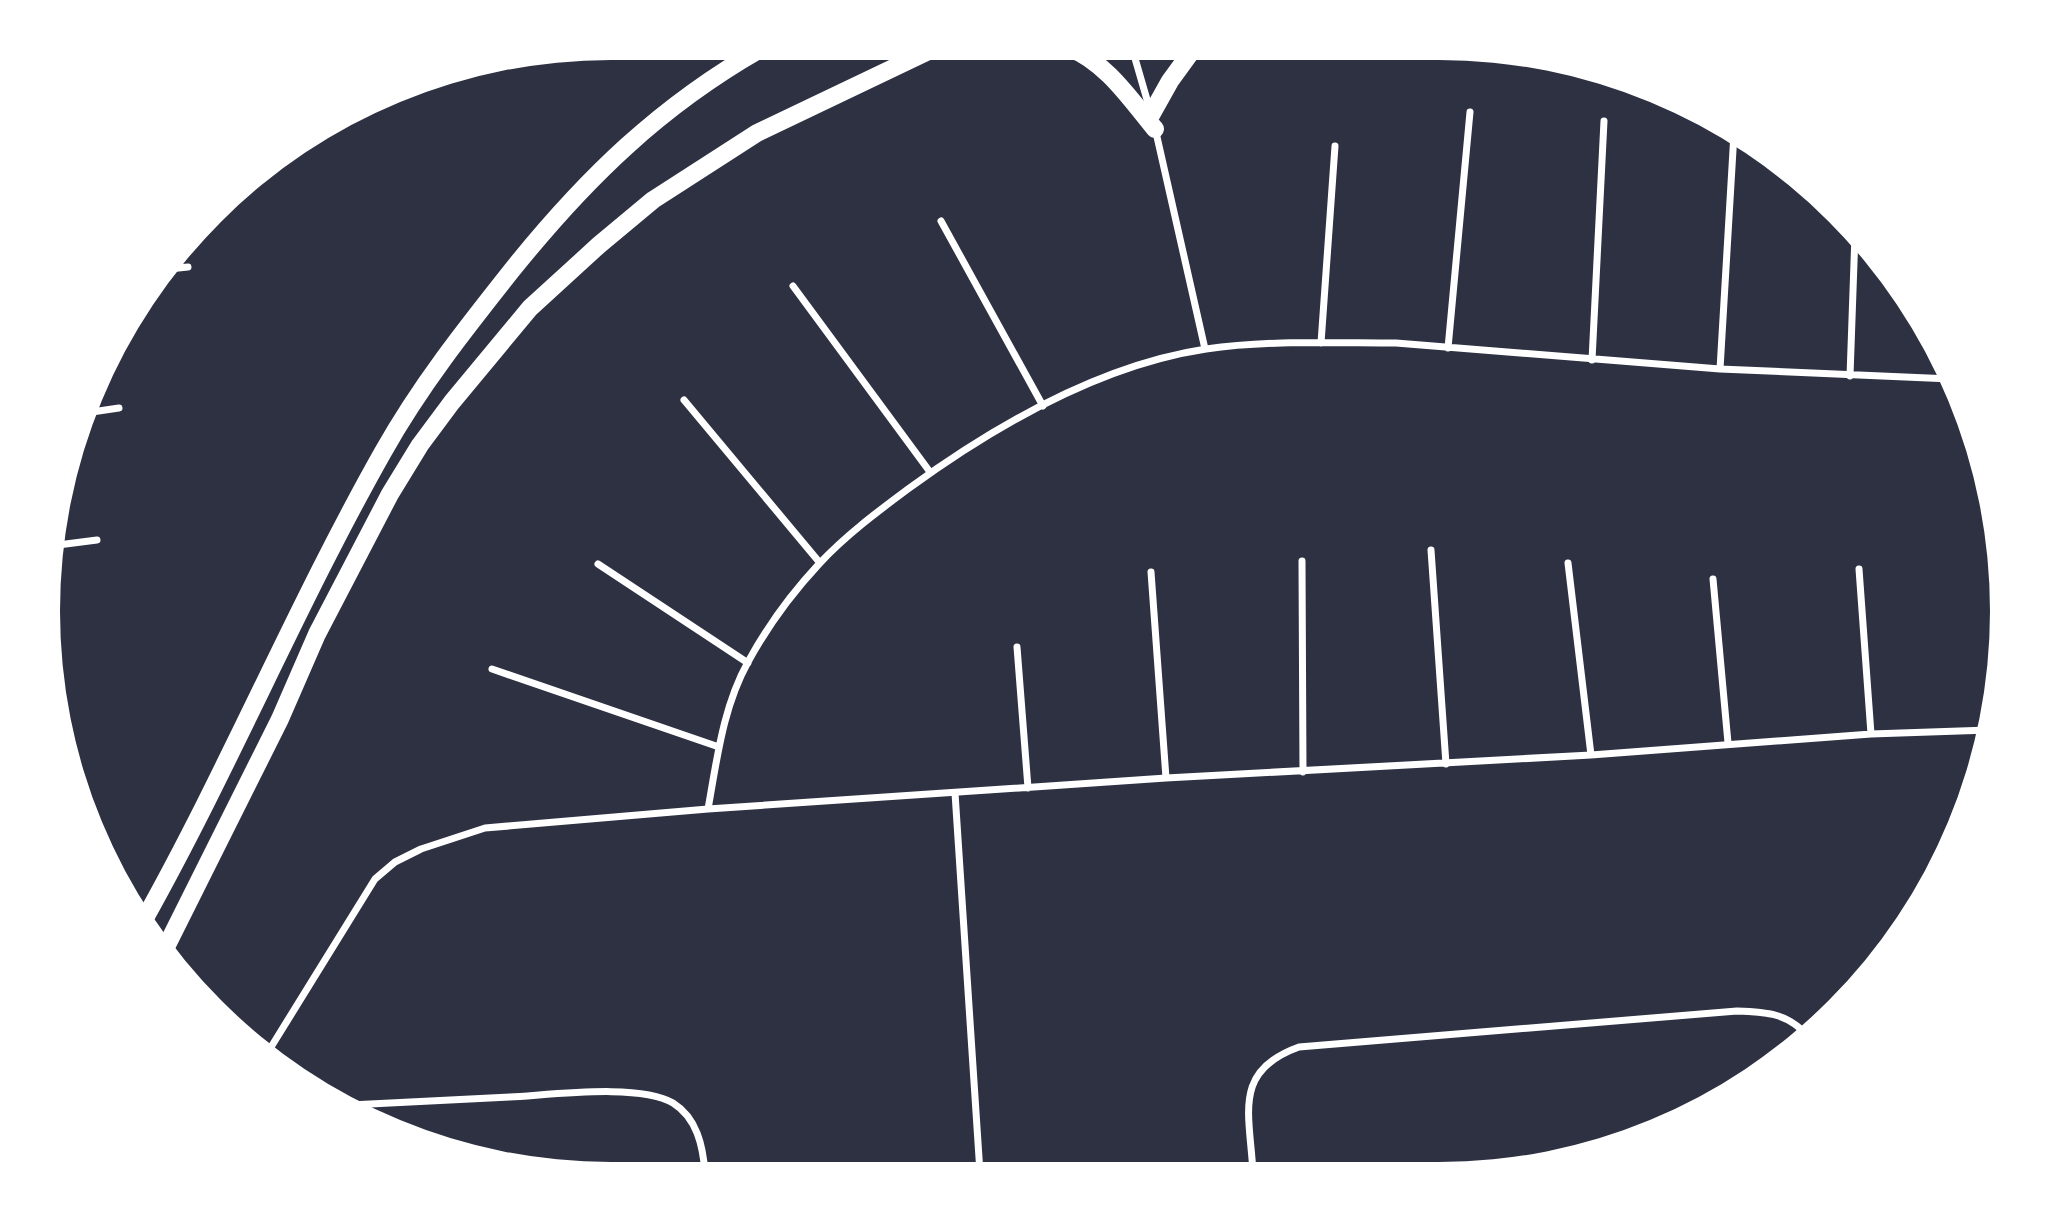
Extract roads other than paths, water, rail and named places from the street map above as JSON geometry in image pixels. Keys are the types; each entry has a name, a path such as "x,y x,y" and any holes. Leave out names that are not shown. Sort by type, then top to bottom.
{"main road":[{"path":"149,911 377,463 427,381 555,216 611,158 662,114 742,60"},
{"path":"169,941 280,719 317,634 390,494 452,402 530,308 653,200 757,133 910,60"},
{"path":"1089,60 1153,122 1170,81 1185,60"}],"street":[{"path":"1135,60 1153,122 1205,349"},
{"path":"1448,348 1470,112"},
{"path":"1592,360 1604,121"},
{"path":"1720,369 1733,144"},
{"path":"1321,343 1335,146"},
{"path":"941,221 1043,406"},
{"path":"1850,376 1855,248"},
{"path":"179,268 188,267"},
{"path":"793,286 930,472"},
{"path":"708,809 726,715 748,663 771,625 820,563 876,513 980,439 1105,378 1158,360 1205,349 1321,343 1396,344 1720,369 1939,379"},
{"path":"684,400 820,563"},
{"path":"97,411 119,408"},
{"path":"64,544 97,540"},
{"path":"1431,550 1446,764"},
{"path":"1302,561 1303,772"},
{"path":"1568,563 1591,755"},
{"path":"598,564 748,663"},
{"path":"1859,569 1871,734"},
{"path":"1151,572 1167,778"},
{"path":"1713,579 1728,743"},
{"path":"1017,647 1028,788"},
{"path":"492,669 719,747"},
{"path":"272,1046 374,879 395,862 440,842 485,828 708,809 1167,778 1591,755 1871,734 1977,730"},
{"path":"955,793 979,1162"},
{"path":"1252,1162 1249,1098 1254,1082 1261,1069 1272,1058 1299,1047 1737,1011 1771,1013 1795,1022 1800,1027"},
{"path":"366,1104 604,1093 649,1094 670,1101 682,1110 694,1126 701,1142 704,1162"}]}
